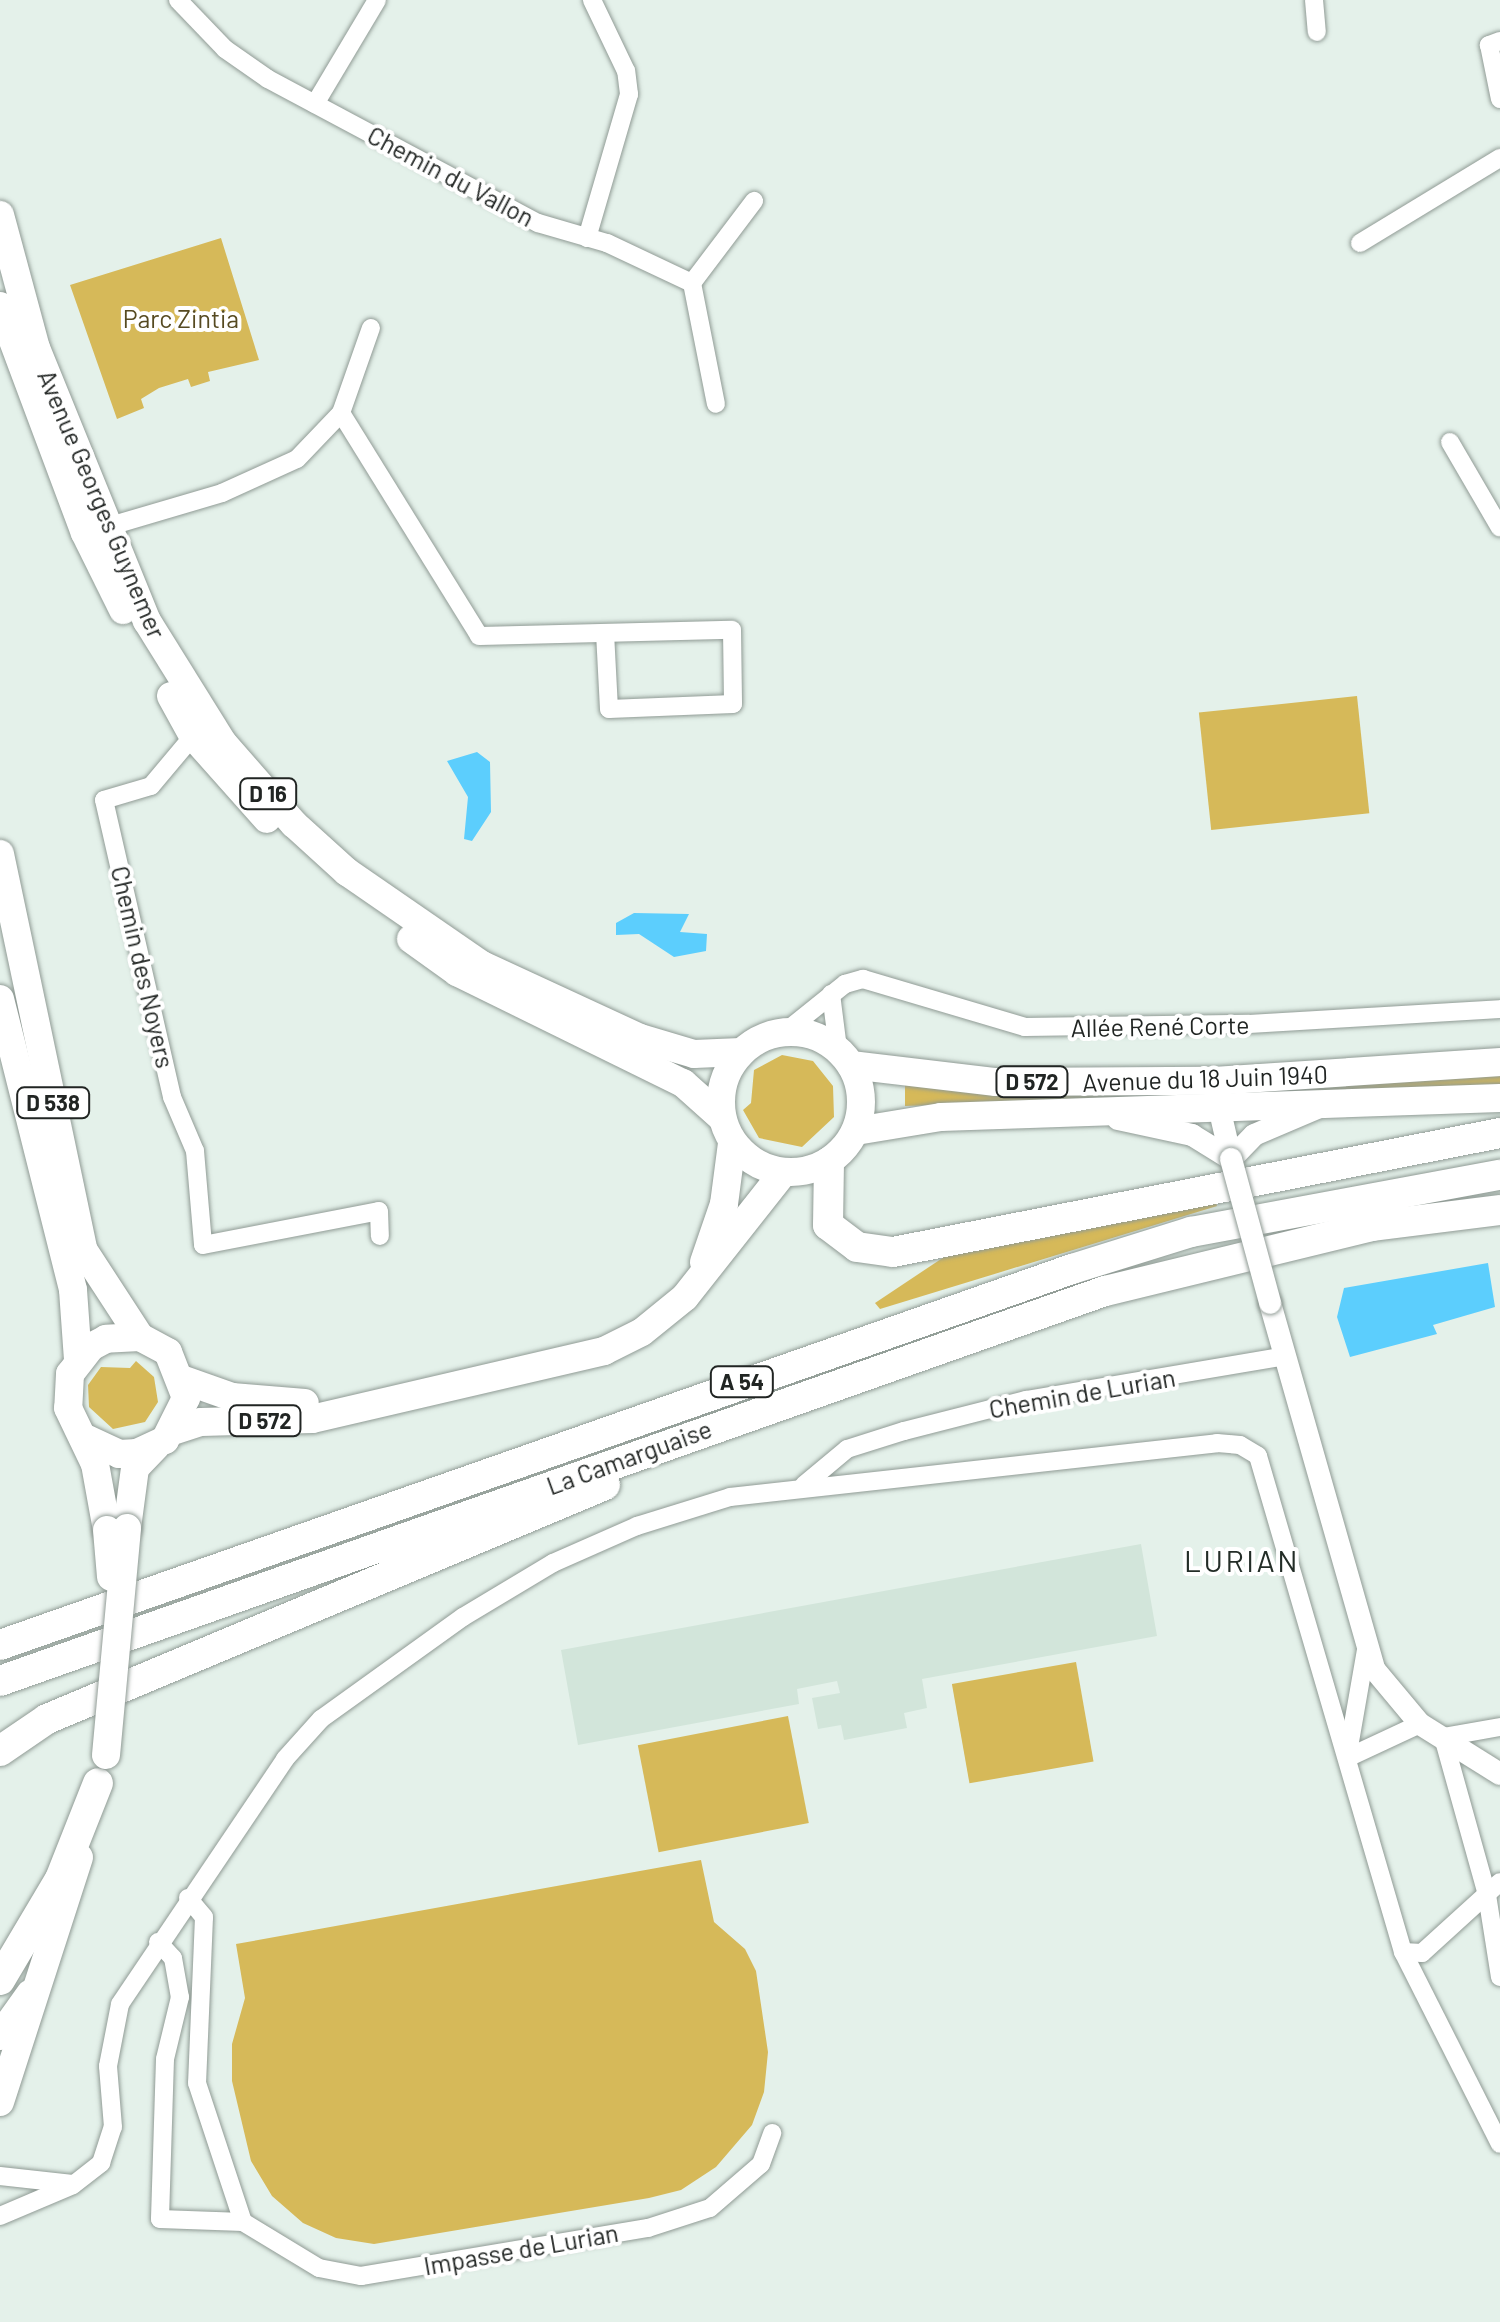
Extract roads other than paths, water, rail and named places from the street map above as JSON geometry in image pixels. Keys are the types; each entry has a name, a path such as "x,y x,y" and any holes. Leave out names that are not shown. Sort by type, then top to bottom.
{"highway":[{"path":"829,1162 828,1225 858,1247 893,1252 1500,1133"},
{"name":"La Camarguaise","path":"0,1645 1072,1269 1191,1232 1500,1175"},
{"name":"La Camarguaise","path":"0,1681 985,1330 1215,1263 1372,1226 1500,1210"},
{"path":"0,1751 46,1719 640,1471 1138,1297 1215,1263"},
{"path":"0,1980 60,1879 102,1769"}],"main road":[{"name":"Avenue Georges Guynemer","path":"0,214 36,348 96,530 198,708 294,824 346,872 482,966 604,1022 694,1054 740,1052"},
{"name":"Avenue Georges Guynemer","path":"0,306 96,530 193,736 336,885 457,972 653,1066 727,1130"},
{"name":"D 538","path":"0,854 84,1251 140,1337"},
{"path":"2,1008 37,1018"},
{"name":"D 538","path":"2,1008 73,1290 78,1360"},
{"path":"786,1032 844,1057 860,1086 856,1130 829,1162 782,1173 763,1168 727,1130 723,1082 740,1052 786,1032"},
{"name":"Avenue du 18 Juin 1940","path":"844,1057 996,1082 1323,1105 1500,1098"},
{"name":"Avenue du 18 Juin 1940","path":"856,1130 941,1117 1094,1114 1217,1095 1500,1062"},
{"name":"D 572","path":"701,1276 724,1204 727,1130"},
{"name":"D 572","path":"164,1439 201,1422 312,1419 356,1405 604,1351 642,1332 701,1276 782,1173"},
{"path":"0,2102 42,1976 102,1769 118,1648 117,1529 135,1468 182,1416 184,1380 168,1352 140,1337 106,1339 78,1360 68,1408 85,1438 117,1529"},
{"name":"D 572","path":"184,1380 250,1400 356,1405"},
{"path":"85,1438 118,1454 164,1439"},
{"path":"0,2036 42,1976"}],"street":[{"name":"Chemin du Vallon","path":"178,0 225,49 315,104 538,223 587,238 692,283"},
{"path":"315,104 377,0"},
{"path":"587,238 629,94 626,71 592,0"},
{"path":"1314,0 1316,32"},
{"path":"1500,41 1490,46 1500,99"},
{"path":"1360,243 1500,158"},
{"path":"716,404 692,283 754,200"},
{"name":"Avenue Georges Guynemer","path":"0,265 36,348"},
{"path":"96,530 222,492 297,459 341,413 371,328"},
{"path":"341,413 479,636 605,633 732,630 733,704 609,709 605,633"},
{"path":"1450,442 1500,528"},
{"name":"Chemin des Noyers","path":"193,736 151,786 104,800 172,1097 194,1152 203,1245 379,1210 380,1236"},
{"name":"Allée René Corte","path":"831,994 863,979 982,1018 1072,1029 1500,1010"},
{"path":"786,1032 831,994 844,1057"},
{"path":"1217,1095 1230,1158 1366,1650 1384,1683 1420,1724 1500,1774"},
{"path":"1230,1158 1254,1135 1323,1105"},
{"path":"1094,1114 1192,1135 1230,1158"},
{"name":"Chemin de Lurian","path":"804,1485 848,1449 880,1438 1026,1400 1286,1356"},
{"path":"0,2216 90,2174 109,2148 111,2031 158,1942 321,1719 463,1617 553,1563 637,1526 730,1497 804,1485 1194,1446 1240,1445 1258,1456 1403,1952 1500,2144"},
{"path":"1347,1758 1366,1650"},
{"path":"1347,1758 1420,1724"},
{"path":"1443,1737 1500,1727"},
{"path":"1443,1737 1494,1889 1500,1977"},
{"path":"1403,1952 1422,1953 1494,1889"},
{"path":"158,1942 173,1958 180,1997 165,2059 160,2218 188,2218 205,2224 243,2222 197,2083 204,1918 188,1898"},
{"name":"Impasse de Lurian","path":"243,2222 318,2268 380,2273 648,2228 710,2208 761,2164 772,2133"},
{"path":"0,2176 73,2184"}],"water":[{"path":"477,752 490,762 491,812 472,841 464,839 468,797 447,761"},
{"path":"634,913 689,914 680,932 707,934 706,951 674,957 639,934 616,935 616,923"},
{"path":"1488,1263 1495,1307 1433,1325 1437,1334 1350,1357 1337,1317 1344,1288"}],"district":[{"name":"LURIAN","path":"1242,1560"}],"park label":[{"name":"Parc Zintia","path":"181,318"}]}
